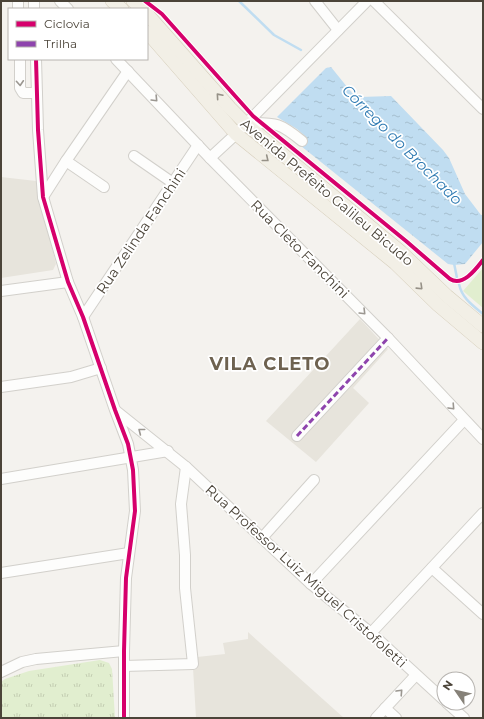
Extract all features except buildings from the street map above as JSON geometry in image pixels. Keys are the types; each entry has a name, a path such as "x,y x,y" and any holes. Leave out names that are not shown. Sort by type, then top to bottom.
{"main road":[{"path":"112,1 121,8"},
{"path":"133,1 141,8"},
{"name":"Avenida Prefeito Galileu Bicudo","path":"148,15 230,108 246,123 401,252 447,296 483,326"},
{"name":"Avenida Prefeito Galileu Bicudo","path":"148,33 236,134 395,263 438,305 483,343"}],"street":[{"path":"315,1 338,30"},
{"path":"210,158 236,134 367,1"},
{"path":"374,1 483,109"},
{"path":"20,60 20,88 24,93 37,93"},
{"path":"36,60 43,197 68,282 83,317 128,444 131,458 135,511 126,578 124,718"},
{"name":"Rua Cleto Fanchini","path":"117,60 210,158 388,338 483,439"},
{"path":"43,197 128,71"},
{"path":"246,123 277,124 287,129 302,141"},
{"name":"Rua Zelinda Fanchini","path":"83,317 198,145"},
{"path":"134,156 173,183"},
{"path":"66,161 104,187"},
{"path":"1,291 68,282"},
{"path":"297,436 388,338"},
{"path":"1,387 71,377 101,368"},
{"name":"Rua Professor Luiz Miguel Cristofoletti","path":"115,410 168,451 311,584 371,633 436,693"},
{"path":"311,584 464,420"},
{"path":"1,478 168,451"},
{"path":"124,666 193,664 185,588 182,504 186,467"},
{"path":"262,538 314,480"},
{"path":"371,633 483,514"},
{"path":"1,573 129,553"},
{"path":"432,568 483,614"},
{"path":"1,672 22,662 36,659 124,651"},
{"path":"376,718 416,675"},
{"path":"385,708 396,718"},
{"path":"456,711 464,718"}],"shaded area":[{"path":"1,177 36,181 56,264 53,270 1,278"},
{"path":"360,319 388,349 353,388 369,403 316,462 266,421"},
{"path":"248,632 344,718 196,718 193,668 198,667 197,657 225,654 223,643 248,639"}],"green space":[{"path":"483,268 483,308 463,291"},
{"path":"100,660 109,663 112,669 115,718 1,718 1,682 5,679 29,671"}],"water":[{"path":"331,67 352,93 360,97 391,96 449,158 465,194 481,215 483,215 483,242 465,264 448,264 301,146 307,138 297,129 277,117 326,68"}],"waterway":[{"name":"Córrego do Brochado","path":"239,1 274,35 301,50"},
{"path":"454,263 457,278"},
{"path":"459,284 465,297 483,314"}],"marked path":[{"path":"297,436 388,338"}],"cycle path":[{"path":"145,1 162,14 253,116 406,241 450,279 455,281 464,279 469,276 483,260"},
{"path":"36,60 38,130 43,197 68,282 83,317 128,444 133,470 135,511 126,578 124,718"}],"district":[{"name":"VILA CLETO","path":"270,364"}]}
